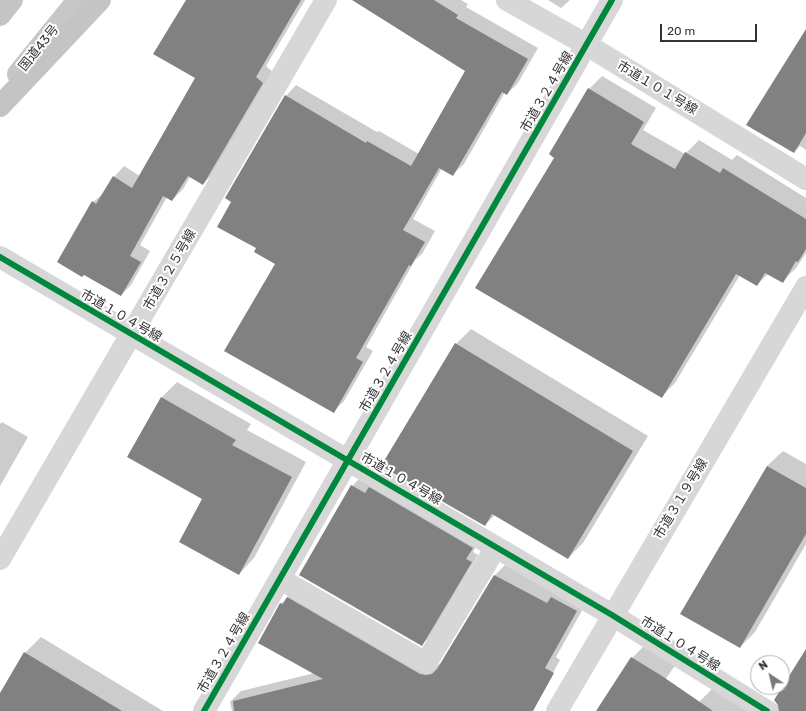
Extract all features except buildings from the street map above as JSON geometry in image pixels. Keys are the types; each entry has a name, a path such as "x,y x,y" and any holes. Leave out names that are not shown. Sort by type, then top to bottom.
{"highway":[{"path":"0,15 12,0"},
{"path":"0,106 90,2"},
{"name":"国道43号","path":"0,96 90,2"}],"street":[{"name":"市道３２５号線","path":"0,559 326,0"},
{"name":"市道１０１号線","path":"506,0 587,45 806,179"},
{"name":"市道３２４号線","path":"204,711 612,0"},
{"name":"市道１０４号線","path":"0,257 612,615 767,711"},
{"name":"市道３１９号線","path":"557,711 806,287"},
{"path":"280,579 426,663 496,547"}],"cycle path":[{"path":"204,711 612,0"},
{"path":"0,257 612,615 767,711"}]}
